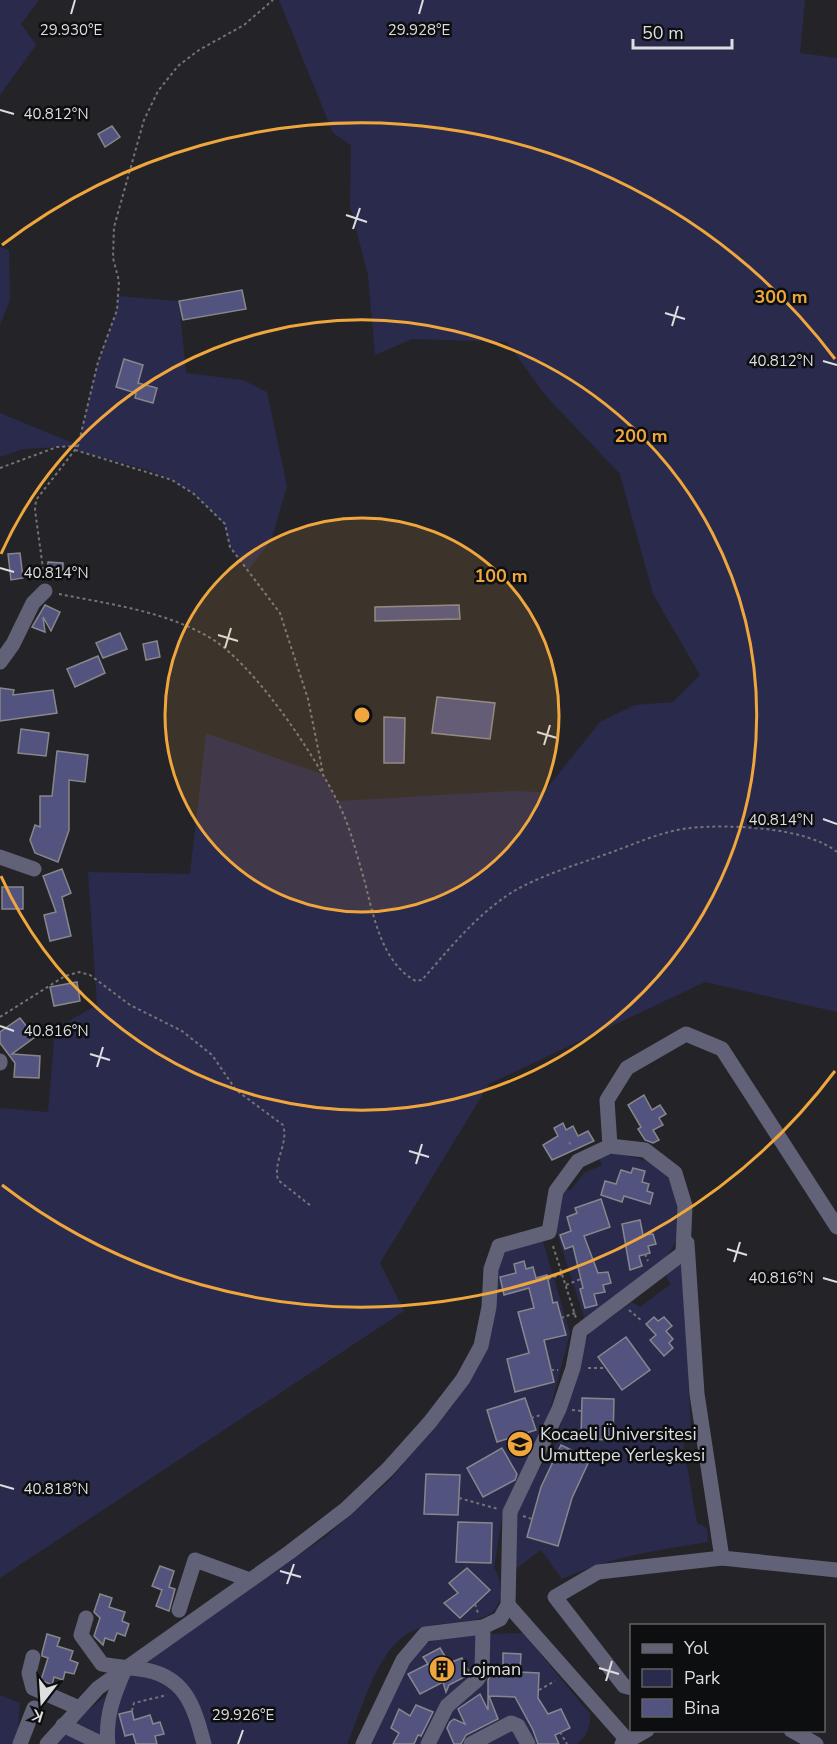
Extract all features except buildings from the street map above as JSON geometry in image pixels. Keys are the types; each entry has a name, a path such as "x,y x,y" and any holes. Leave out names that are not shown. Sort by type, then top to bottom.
{"street":[{"path":"0,662 13,644 33,603 45,591"},
{"path":"0,856 34,869"},
{"path":"610,1146 607,1100 627,1068 686,1034 722,1049 837,1227"},
{"path":"47,1744 98,1688 346,1509 388,1469 430,1422 463,1379 481,1346 489,1307 491,1269 499,1246 549,1232 556,1191 578,1161 610,1146 645,1150 675,1173 685,1206 697,1394 722,1558"},
{"path":"363,1744 403,1660 425,1634 483,1627 500,1619 507,1605 510,1512 559,1409 573,1368 580,1331 621,1302 682,1253 685,1206"},
{"path":"630,1688 624,1686 555,1597 598,1572 722,1558 837,1570"},
{"path":"179,1610 195,1560 250,1580"},
{"path":"507,1605 625,1742 645,1732"},
{"path":"86,1618 81,1635 102,1664 124,1669 140,1669 170,1678 185,1692 198,1722 204,1744"},
{"path":"428,1744 447,1706 477,1680 482,1672 483,1627"},
{"path":"33,1657 29,1673 33,1688 79,1707"},
{"path":"108,1744 106,1727 112,1698 124,1669"},
{"path":"20,1744 34,1708"},
{"path":"471,1744 514,1724 528,1744"},
{"path":"63,1725 102,1744"},
{"path":"793,1732 816,1744"}],"path":[{"path":"273,0 244,26 199,50 178,66 158,91 144,120 114,227 113,258 119,281 117,310 98,362 78,446 36,500 35,510 45,591 156,615 205,634 219,643 243,665 266,692 324,775 346,819 379,933 404,972 416,981 422,980 451,944 477,920 515,891 555,873 665,833 708,827 788,831 818,840 837,852"},
{"path":"0,468 57,447 78,446"},
{"path":"75,450 172,480 194,494 225,524 230,547 280,613 308,699 324,775"},
{"path":"0,1017 65,976 79,972 98,980 130,1005 182,1031 212,1055 236,1090 283,1125 286,1134 275,1168 278,1180 311,1206"},
{"path":"549,1232 580,1331"},
{"path":"548,1279 562,1274"},
{"path":"566,1285 581,1279"},
{"path":"621,1302 642,1321"},
{"path":"561,1318 574,1313"},
{"path":"573,1368 606,1368"},
{"path":"459,1498 503,1510"},
{"path":"538,1690 567,1672"},
{"path":"132,1711 134,1703 185,1692"},
{"path":"560,1732 567,1744"}],"green space":[{"path":"0,0 39,0 21,24 36,45 0,95"},
{"path":"279,0 805,0 800,53 837,58 837,1012 705,982 489,1084 380,1263 404,1311 0,1578 0,1108 48,1112 55,1029 97,1005 88,872 190,874 206,733 324,775 337,801 511,791 544,792 600,722 635,705 673,702 700,675 653,594 620,474 546,396 507,342 412,339 375,355 368,275 350,206 351,145 333,133"},
{"path":"0,247 9,250 10,300 0,325"},
{"path":"118,296 179,301 186,373 243,380 267,392 287,486 271,541 248,570 230,547 224,524 194,494 172,480 148,470 75,450 77,446 23,449 0,457 0,413 78,445 98,362 117,310"},
{"path":"617,1153 650,1162 675,1186 680,1199 677,1240 663,1262 585,1320 554,1224 561,1189 571,1190 584,1173 602,1165 599,1158"},
{"path":"542,1238 570,1333 547,1421 503,1510 494,1568 500,1587 497,1607 486,1616 474,1620 417,1629 395,1644 379,1666 347,1744 56,1744 73,1723 145,1663 325,1537 388,1482 450,1409 474,1375 484,1354 494,1278 504,1252"},
{"path":"683,1259 691,1435 682,1437 697,1523 707,1528 708,1542 652,1551 615,1560 562,1579 541,1550 514,1570 511,1541 520,1499 556,1443 582,1347 591,1332 632,1302 640,1307 671,1284 666,1276"},
{"name":"Lojman","path":"523,1633 590,1714 587,1731 577,1744 372,1744 402,1675 418,1651 427,1644 460,1635"},
{"path":"0,1695 20,1703 17,1736 13,1744 0,1744"}],"place":[{"name":"Kocaeli Üniversitesi Umuttepe Yerleşkesi","path":"520,1444"},
{"name":"Lojman","path":"442,1669"}]}
